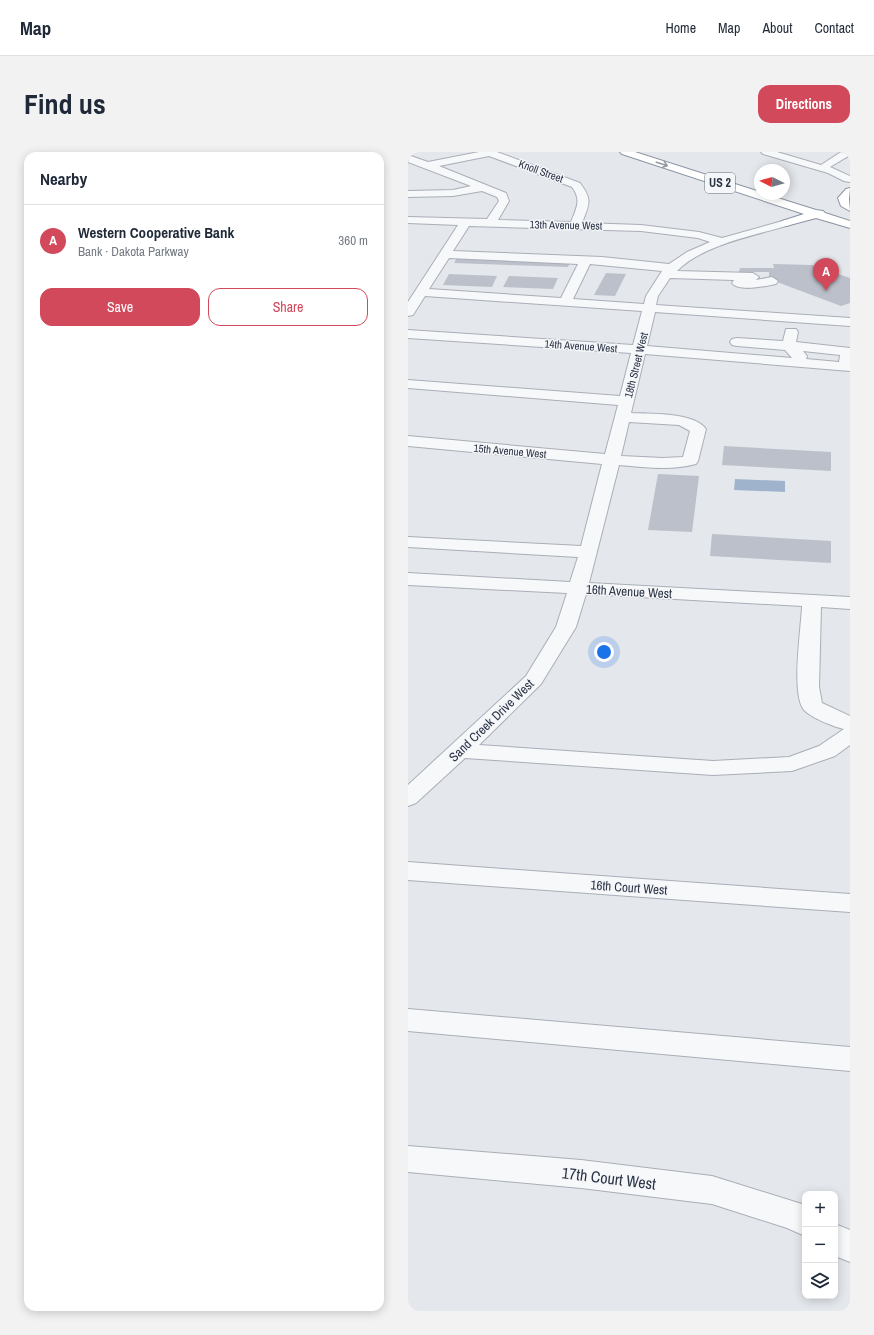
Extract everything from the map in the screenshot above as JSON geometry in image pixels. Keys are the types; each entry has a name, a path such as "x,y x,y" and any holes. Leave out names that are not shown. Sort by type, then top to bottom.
{"highway":[{"name":"US 2","path":"625,152 754,189"},
{"name":"US 2","path":"655,152 754,184"},
{"path":"850,191 843,198 845,204 850,208"},
{"name":"US 2","path":"790,199 850,214"},
{"path":"785,200 792,210 792,217 786,223"},
{"name":"US 2","path":"788,200 815,214 850,225"},
{"path":"786,223 815,214 826,214 850,221"},
{"path":"786,223 817,221 850,225"}],"street":[{"path":"408,169 428,166 488,152"},
{"name":"Knoll Street","path":"488,152 561,178 576,185 582,193 584,203 575,225"},
{"path":"766,152 838,173 848,180"},
{"path":"822,168 848,152"},
{"path":"408,158 502,195 504,201 490,223"},
{"path":"408,194 453,193 484,187"},
{"name":"13th Avenue West","path":"408,220 575,225 664,230 699,235 723,242"},
{"path":"408,312 466,222"},
{"name":"18th Street West","path":"579,589 640,350 649,308 656,287 668,271 695,252 786,223"},
{"path":"445,254 631,263 668,271 754,277"},
{"path":"565,302 586,260"},
{"path":"697,282 756,284 772,281"},
{"path":"421,292 850,322"},
{"path":"716,305 850,314"},
{"path":"789,346 792,326"},
{"name":"14th Avenue West","path":"408,334 640,350 847,367"},
{"path":"737,342 847,351 847,367"},
{"path":"789,346 800,356 797,363"},
{"path":"408,384 627,401"},
{"name":"15th Avenue West","path":"408,441 612,460 663,463 690,461 698,429 682,421 623,416"},
{"path":"408,542 589,552"},
{"name":"16th Avenue West","path":"408,578 579,589 850,603"},
{"name":"Sand Creek Drive West","path":"408,798 461,751 534,680 566,627 579,589"},
{"path":"812,601 808,687 812,706 838,721 850,723"},
{"path":"461,751 721,767 792,764 827,751 850,734"},
{"name":"16th Court West","path":"408,871 850,904"},
{"path":"408,1020 850,1059"},
{"name":"17th Court West","path":"408,1159 581,1174 712,1190 796,1216 802,1219"},
{"path":"838,1241 850,1247"}],"water":[{"path":"735,479 785,481 785,492 734,490"}],"building":[{"path":"457,258 570,262 568,267 454,263"},
{"path":"773,264 812,265 850,278 850,303 841,306 769,279 769,272 739,272 740,268 774,268"},
{"path":"606,273 626,274 615,296 594,295"},
{"path":"449,274 497,276 492,287 443,285"},
{"path":"509,276 558,278 553,289 503,287"},
{"path":"724,446 831,452 831,471 722,465"},
{"path":"658,474 699,476 692,532 648,530"},
{"path":"712,534 831,541 831,563 710,556"}],"place":[{"name":"Western Cooperative Bank","path":"826,291"}]}
